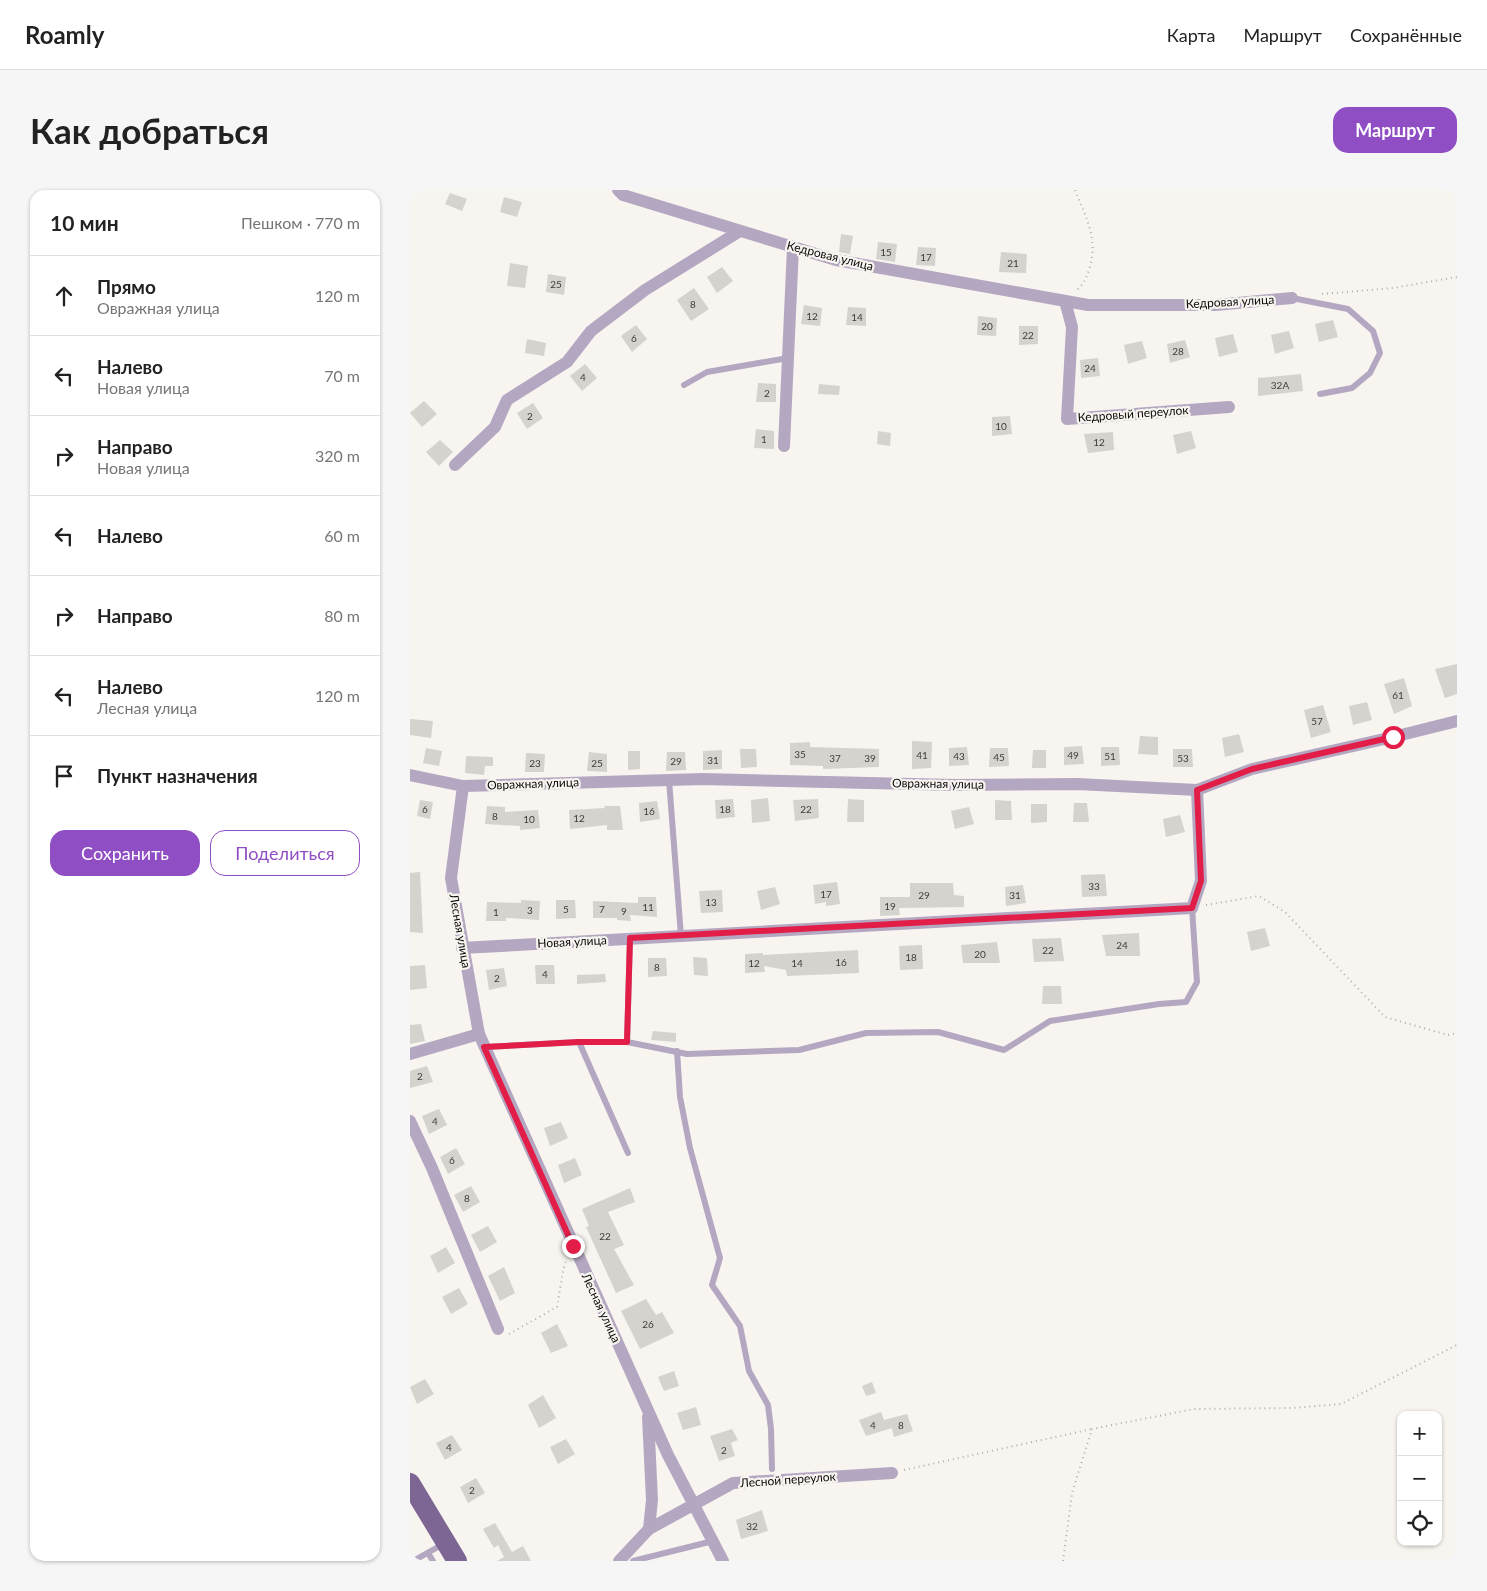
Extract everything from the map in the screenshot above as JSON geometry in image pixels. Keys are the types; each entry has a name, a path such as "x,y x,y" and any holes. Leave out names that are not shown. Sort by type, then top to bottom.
{"main road":[{"path":"410,1484 457,1561"}],"street":[{"name":"Кедровая улица","path":"618,190 623,195 836,260 1065,301 1088,304 1216,305 1292,298"},
{"path":"454,465 495,427 507,400 567,362 591,331 645,290 740,231"},
{"path":"784,446 793,247"},
{"name":"Кедровый переулок","path":"1065,301 1072,327 1067,419 1229,408"},
{"name":"Овражная улица","path":"410,775 463,786 703,779 956,786 1077,784 1197,790 1252,769 1457,721"},
{"name":"Лесная улица","path":"463,786 452,878 462,948 479,1034 668,1455 723,1561"},
{"path":"1192,908 1201,881 1197,790"},
{"name":"Новая улица","path":"462,948 1192,908"},
{"path":"410,1054 479,1034"},
{"path":"410,1121 432,1168 498,1329"},
{"path":"648,1410 652,1500 649,1529"},
{"name":"Лесной переулок","path":"619,1561 649,1529 732,1483 892,1472"}],"lane":[{"path":"1292,298 1348,309 1373,331 1380,354 1370,373 1352,388 1320,394"},
{"path":"684,385 707,372 788,358"},
{"path":"669,780 681,936"},
{"path":"484,1047 579,1042 627,1042 686,1054 799,1050 866,1033 938,1032 1004,1050 1050,1021 1159,1004 1186,1002 1197,982 1192,908"},
{"path":"627,1042 630,938"},
{"path":"579,1042 628,1153"},
{"path":"677,1051 680,1097 690,1148 720,1258 712,1285 740,1326 750,1371 768,1405 772,1429 772,1469"},
{"path":"633,1561 713,1541"},
{"path":"413,1561 446,1543"},
{"path":"428,1553 433,1561"}],"path":[{"path":"1065,301 1085,282 1093,256 1092,233 1075,190"},
{"path":"1318,294 1393,288 1457,277"},
{"path":"1192,908 1259,896 1285,912 1385,1017 1448,1035 1457,1033"},
{"path":"498,1329 509,1334 557,1308 562,1287 564,1262 574,1249"},
{"path":"892,1472 1194,1409 1292,1408 1341,1404 1457,1345"},
{"path":"1063,1561 1072,1493 1092,1429"}],"building":[{"path":"450,193 467,199 462,211 445,204"},
{"path":"504,197 522,202 517,217 500,212"},
{"path":"841,234 853,236 850,254 839,252"},
{"path":"878,242 897,244 895,262 876,259"},
{"path":"918,247 936,248 935,266 916,265"},
{"path":"1001,252 1027,254 1026,273 999,272"},
{"path":"510,263 528,266 525,288 507,286"},
{"path":"722,267 733,281 717,293 707,277"},
{"path":"548,274 566,277 564,295 546,292"},
{"path":"694,288 709,309 691,321 677,300"},
{"path":"804,305 822,308 820,326 801,324"},
{"path":"848,307 866,308 866,326 846,325"},
{"path":"978,316 997,318 996,336 977,335"},
{"path":"1333,320 1338,337 1319,342 1315,324"},
{"path":"636,325 647,339 632,352 621,336"},
{"path":"1019,326 1038,326 1038,344 1019,345"},
{"path":"1289,331 1294,348 1275,354 1271,335"},
{"path":"1233,334 1238,352 1219,357 1215,338"},
{"path":"527,339 546,343 544,356 525,353"},
{"path":"1185,340 1190,357 1170,363 1167,344"},
{"path":"1142,341 1147,358 1128,364 1124,345"},
{"path":"1098,358 1100,376 1081,378 1080,360"},
{"path":"585,364 597,378 582,391 570,376"},
{"path":"1301,374 1303,391 1258,396 1258,378"},
{"path":"758,383 776,384 776,402 756,402"},
{"path":"819,384 840,386 839,395 818,394"},
{"path":"424,401 437,414 422,427 410,413"},
{"path":"533,403 543,418 527,429 517,413"},
{"path":"1010,416 1012,434 992,436 992,417"},
{"path":"756,429 774,431 774,449 754,448"},
{"path":"878,431 891,433 890,446 877,444"},
{"path":"1191,431 1196,448 1177,454 1173,435"},
{"path":"1113,432 1114,450 1088,453 1084,434"},
{"path":"440,440 453,452 439,466 426,452"},
{"path":"1457,664 1457,694 1445,698 1435,669"},
{"path":"1404,678 1412,706 1394,714 1384,684"},
{"path":"1367,702 1372,720 1353,725 1349,706"},
{"path":"1323,705 1331,732 1311,738 1304,710"},
{"path":"410,719 433,721 431,738 410,735"},
{"path":"1239,734 1244,752 1225,757 1222,738"},
{"path":"1140,736 1158,737 1158,755 1138,754"},
{"path":"912,741 932,742 931,768 912,769"},
{"path":"810,742 810,747 879,749 879,767 823,769 823,766 790,765 790,743"},
{"path":"1082,746 1084,764 1064,765 1064,747"},
{"path":"967,747 969,765 949,766 949,748"},
{"path":"1101,747 1119,747 1120,765 1101,766"},
{"path":"426,748 442,751 439,766 423,763"},
{"path":"990,748 1008,748 1009,766 989,767"},
{"path":"740,749 756,749 757,767 741,768"},
{"path":"1173,749 1192,749 1193,767 1173,767"},
{"path":"722,750 722,769 703,770 703,751"},
{"path":"1033,750 1046,750 1046,768 1032,768"},
{"path":"628,751 640,751 640,769 628,770"},
{"path":"589,752 607,754 607,772 587,771"},
{"path":"667,752 685,752 686,770 666,771"},
{"path":"526,753 545,754 544,772 525,772"},
{"path":"466,756 493,757 493,766 485,766 484,775 465,773"},
{"path":"768,798 770,821 752,823 751,800"},
{"path":"733,799 735,817 716,819 715,800"},
{"path":"818,799 819,818 795,821 793,800"},
{"path":"848,799 864,800 864,822 847,822"},
{"path":"420,800 433,802 430,819 417,816"},
{"path":"995,800 1011,801 1012,820 995,820"},
{"path":"657,801 660,819 640,822 639,803"},
{"path":"1074,803 1087,803 1089,822 1073,822"},
{"path":"1031,804 1047,804 1047,822 1031,823"},
{"path":"487,806 505,807 505,812 538,810 540,828 520,830 520,826 485,824"},
{"path":"604,806 620,806 623,830 607,830 607,825 570,829 569,810 605,808"},
{"path":"969,807 974,824 955,829 951,811"},
{"path":"1180,815 1185,832 1166,837 1163,819"},
{"path":"420,872 423,933 410,932 410,873"},
{"path":"1105,874 1107,896 1082,897 1081,875"},
{"path":"837,882 840,904 826,906 826,902 815,904 813,885"},
{"path":"910,883 953,883 954,895 964,896 964,907 899,908 900,915 880,916 880,897 910,897"},
{"path":"1023,885 1026,903 1006,906 1005,887"},
{"path":"775,887 780,904 761,910 757,891"},
{"path":"722,890 723,912 701,913 699,891"},
{"path":"638,897 656,897 657,917 630,915 631,921 617,920 617,918 593,918 593,901 638,903"},
{"path":"521,900 540,901 539,920 506,918 506,921 486,921 487,902 521,903"},
{"path":"556,900 575,900 576,918 556,919"},
{"path":"1265,928 1270,946 1251,951 1247,932"},
{"path":"1139,933 1140,956 1106,956 1102,935"},
{"path":"1061,938 1064,961 1034,962 1032,939"},
{"path":"997,942 1000,963 963,963 961,945"},
{"path":"922,945 923,969 900,970 899,946"},
{"path":"858,950 859,973 787,976 786,970 764,966 765,972 745,973 745,954 763,953 763,955"},
{"path":"693,957 707,958 708,976 694,975"},
{"path":"648,958 666,958 667,976 648,977"},
{"path":"425,965 427,988 410,990 410,966"},
{"path":"535,965 554,965 555,984 536,984"},
{"path":"504,968 507,986 489,990 486,970"},
{"path":"605,974 606,982 577,984 577,975"},
{"path":"1043,986 1061,986 1062,1004 1042,1004"},
{"path":"421,1024 425,1041 410,1044 410,1025"},
{"path":"653,1031 676,1033 676,1042 651,1040"},
{"path":"427,1066 433,1082 410,1088 410,1071"},
{"path":"439,1109 447,1125 429,1134 422,1116"},
{"path":"561,1122 568,1138 550,1146 544,1128"},
{"path":"456,1148 465,1164 448,1174 440,1157"},
{"path":"575,1158 582,1175 564,1183 558,1165"},
{"path":"471,1186 480,1202 463,1212 454,1195"},
{"path":"630,1188 635,1202 608,1212 624,1245 614,1249 634,1285 616,1293 586,1227 589,1226 582,1209"},
{"path":"488,1226 497,1242 480,1252 471,1235"},
{"path":"446,1247 455,1263 438,1273 430,1256"},
{"path":"504,1267 515,1293 500,1301 488,1276"},
{"path":"459,1288 468,1304 451,1314 442,1297"},
{"path":"646,1299 656,1315 662,1312 674,1333 640,1349 621,1311"},
{"path":"557,1324 568,1346 551,1353 541,1333"},
{"path":"674,1371 679,1386 664,1391 658,1377"},
{"path":"425,1379 434,1394 417,1404 410,1387"},
{"path":"872,1382 876,1393 866,1396 862,1386"},
{"path":"543,1395 556,1418 539,1428 528,1405"},
{"path":"696,1407 701,1425 683,1430 677,1413"},
{"path":"881,1412 884,1420 907,1414 913,1431 894,1437 892,1428 866,1436 859,1420"},
{"path":"732,1429 738,1440 731,1443 735,1456 719,1461 710,1436"},
{"path":"452,1435 462,1450 445,1460 436,1443"},
{"path":"566,1439 575,1454 558,1464 550,1447"},
{"path":"476,1478 485,1493 468,1503 460,1487"},
{"path":"762,1510 768,1531 741,1539 736,1520"},
{"path":"495,1523 512,1552 523,1546 531,1561 497,1561 504,1557 498,1545 494,1548 483,1529"}],"route":[{"path":"573,1246 484,1047 579,1042 627,1042 630,938 1192,908 1201,881 1197,790 1252,769 1393,737"}]}
